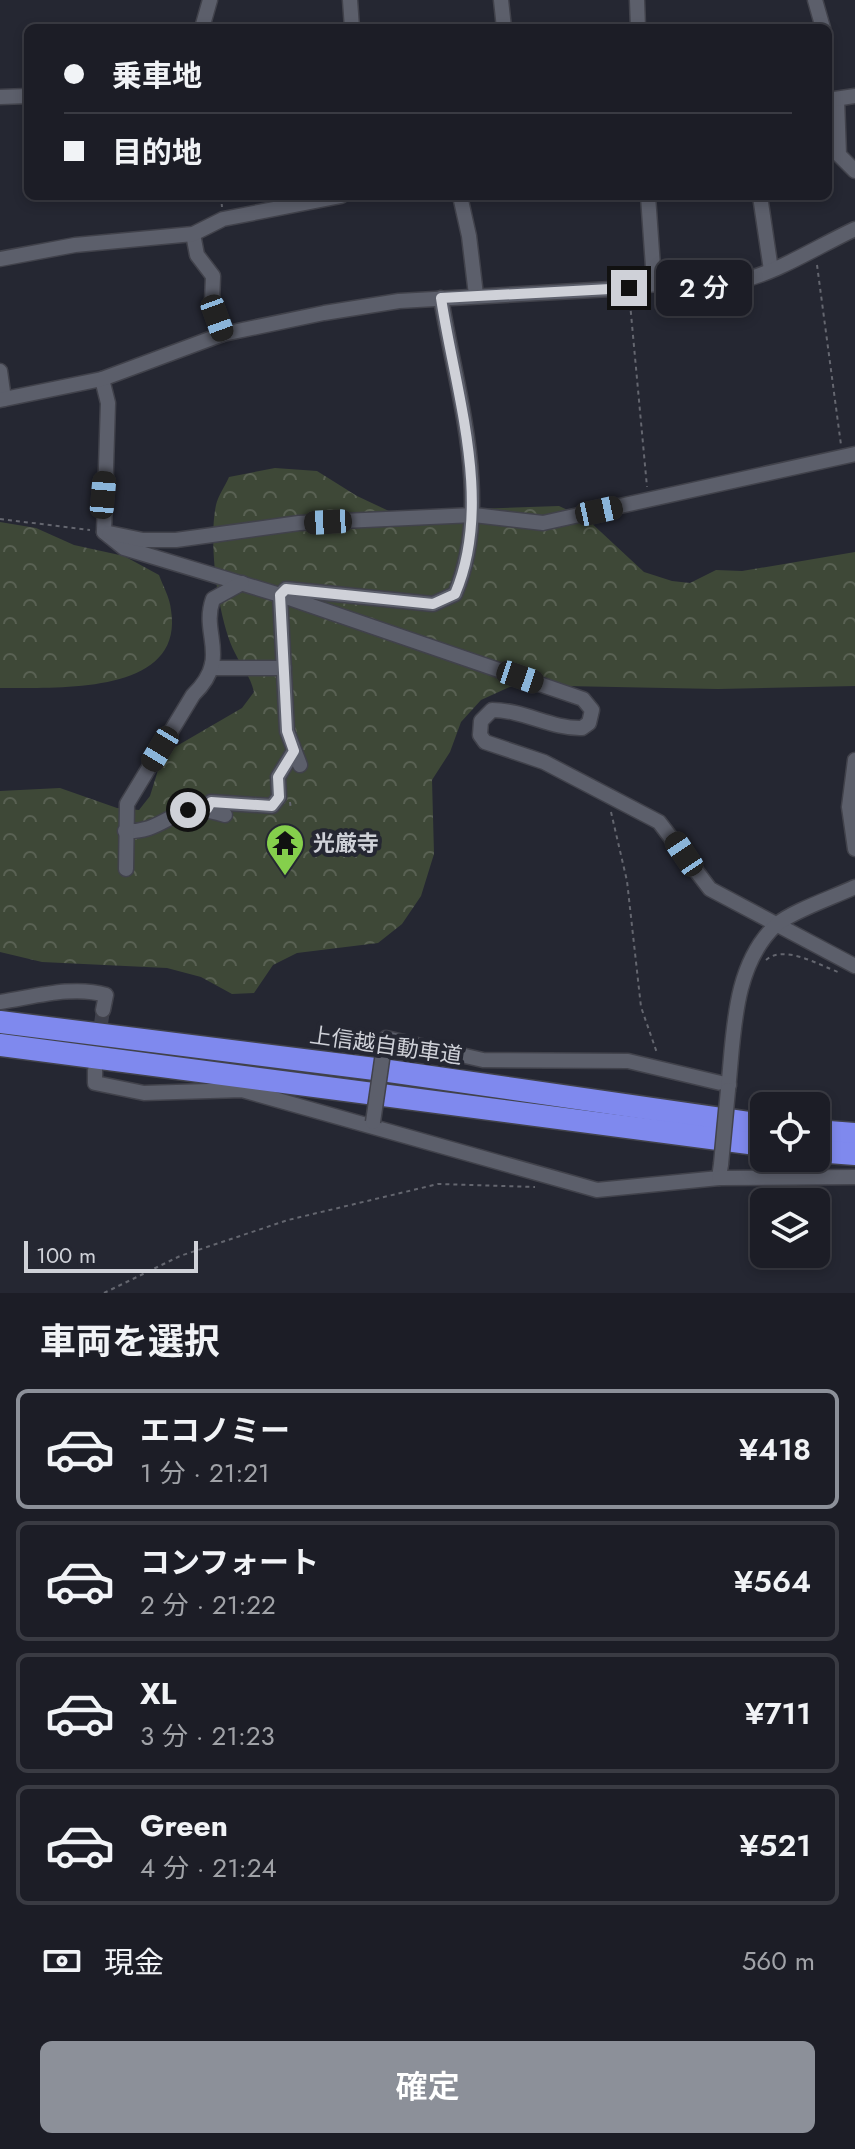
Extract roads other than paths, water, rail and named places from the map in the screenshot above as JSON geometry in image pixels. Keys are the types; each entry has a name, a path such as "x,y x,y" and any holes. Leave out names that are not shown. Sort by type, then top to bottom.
{"highway":[{"name":"上信越自動車道","path":"0,1022 375,1069 750,1123"},
{"path":"0,1045 750,1143"},
{"path":"830,1132 855,1134"},
{"path":"830,1152 855,1154"}],"street":[{"path":"203,24 210,0"},
{"path":"350,0 352,24"},
{"path":"501,0 504,24"},
{"path":"637,0 638,24"},
{"path":"815,0 822,24"},
{"path":"0,97 24,96"},
{"path":"855,96 832,99 839,155 855,171"},
{"path":"0,259 75,245 193,234 223,219 320,200"},
{"path":"461,200 476,295"},
{"path":"648,200 654,281"},
{"path":"761,200 771,270"},
{"path":"0,371 2,400 102,379 223,334 324,313 476,295 629,288 654,281 731,283 771,270 855,229"},
{"path":"193,234 197,255 213,276 212,303 223,334"},
{"path":"207,809 211,802 272,806 279,797 278,777 297,758 287,731 280,595 286,589 433,604 455,594 474,515 472,480 441,298"},
{"path":"102,379 108,403 104,532"},
{"path":"104,532 143,540 176,540 299,523 474,515 543,523 849,455"},
{"path":"104,532 124,548 280,595 583,699 592,710 589,723 582,728 492,710 481,721 480,735 485,742 544,762 659,822 710,889 727,901 855,966"},
{"path":"126,869 127,804 193,695 203,685 212,664 213,599 242,583"},
{"path":"212,664 216,668 284,668"},
{"path":"855,760 849,807 855,849"},
{"path":"125,831 146,832 174,813 207,809 225,815"},
{"path":"720,1171 743,981 777,924 855,887"},
{"path":"0,1002 71,991 94,991 106,995 103,1010"},
{"path":"372,1125 386,1038 483,1060 628,1061 728,1088"},
{"path":"95,1070 95,1083 144,1093 242,1090 597,1190 720,1171 855,1177"}],"tunnel":[{"path":"95,1065 103,1010"}],"place":[{"name":"光厳寺","path":"285,877"}]}
